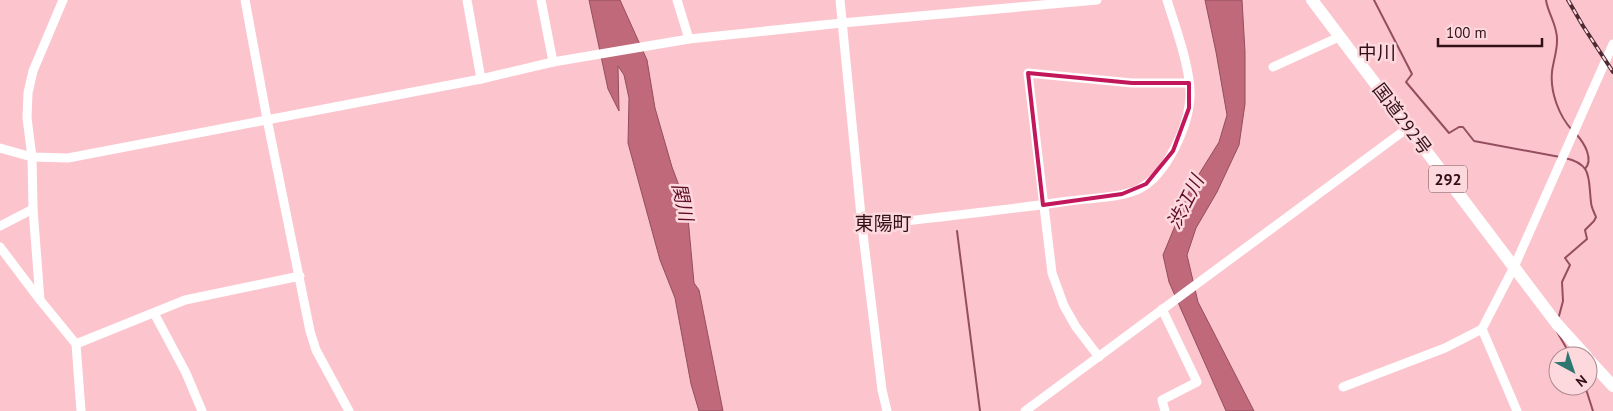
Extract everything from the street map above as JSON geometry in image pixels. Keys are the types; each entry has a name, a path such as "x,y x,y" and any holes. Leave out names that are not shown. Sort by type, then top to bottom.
{"highway":[{"name":"国道292号","path":"1312,0 1557,324 1577,346"},
{"name":"国道292号","path":"1598,369 1613,386"}],"street":[{"path":"40,300 33,209 32,156 27,118 28,93 33,71 63,0"},
{"path":"245,0 267,119 316,350 348,411"},
{"path":"467,0 481,79"},
{"path":"541,0 553,62"},
{"path":"677,0 685,39"},
{"path":"840,0 862,226 882,390 887,411"},
{"path":"0,148 32,156 68,158 481,79 553,62 685,39 1097,0"},
{"path":"862,226 1043,205 1122,194 1138,189 1158,174 1173,151 1189,108 1189,83 1167,0"},
{"path":"1273,67 1339,37"},
{"path":"1343,387 1445,348 1482,329 1514,267 1613,44"},
{"path":"1099,357 1076,327 1064,306 1052,274 1028,73 1132,83 1189,83"},
{"path":"1025,411 1409,127"},
{"path":"0,226 33,209"},
{"path":"0,247 76,344 81,411"},
{"path":"76,344 185,300 300,276"},
{"path":"1162,309 1197,382 1162,400 1165,411"},
{"path":"154,313 186,373 202,411"},
{"path":"1482,329 1518,411"}],"highlighted area":[{"path":"1028,73 1132,83 1189,83 1189,108 1173,151 1146,184 1122,194 1043,205"}],"water":[{"name":"関川","path":"589,0 620,0 647,60 655,108 672,167 687,207 694,283 699,290 723,411 699,411 691,384 675,298 660,260 628,143 629,98 624,75 618,66 619,111 608,89"},
{"name":"渋江川","path":"1205,0 1242,0 1245,104 1239,145 1217,192 1196,228 1187,255 1198,302 1254,411 1226,411 1169,282 1163,255 1191,187 1219,142 1227,115"}],"waterway":[{"path":"1374,0 1412,74 1406,82 1449,133 1459,127 1463,127 1474,141 1560,157"},
{"path":"1546,0 1557,36 1552,72 1552,88 1559,111 1572,130"},
{"path":"1577,135 1585,147 1588,156 1589,161 1585,169"},
{"path":"1559,316 1563,301 1562,282 1570,265 1565,258 1587,239 1585,230 1596,217 1591,206 1589,180 1585,168 1565,158"},
{"path":"957,231 980,411"},
{"path":"1556,330 1565,346"},
{"path":"1588,396 1593,411"}],"railway":[{"path":"1568,0 1613,72"}],"district":[{"name":"中川","path":"1377,52"},
{"name":"東陽町","path":"883,223"}]}
